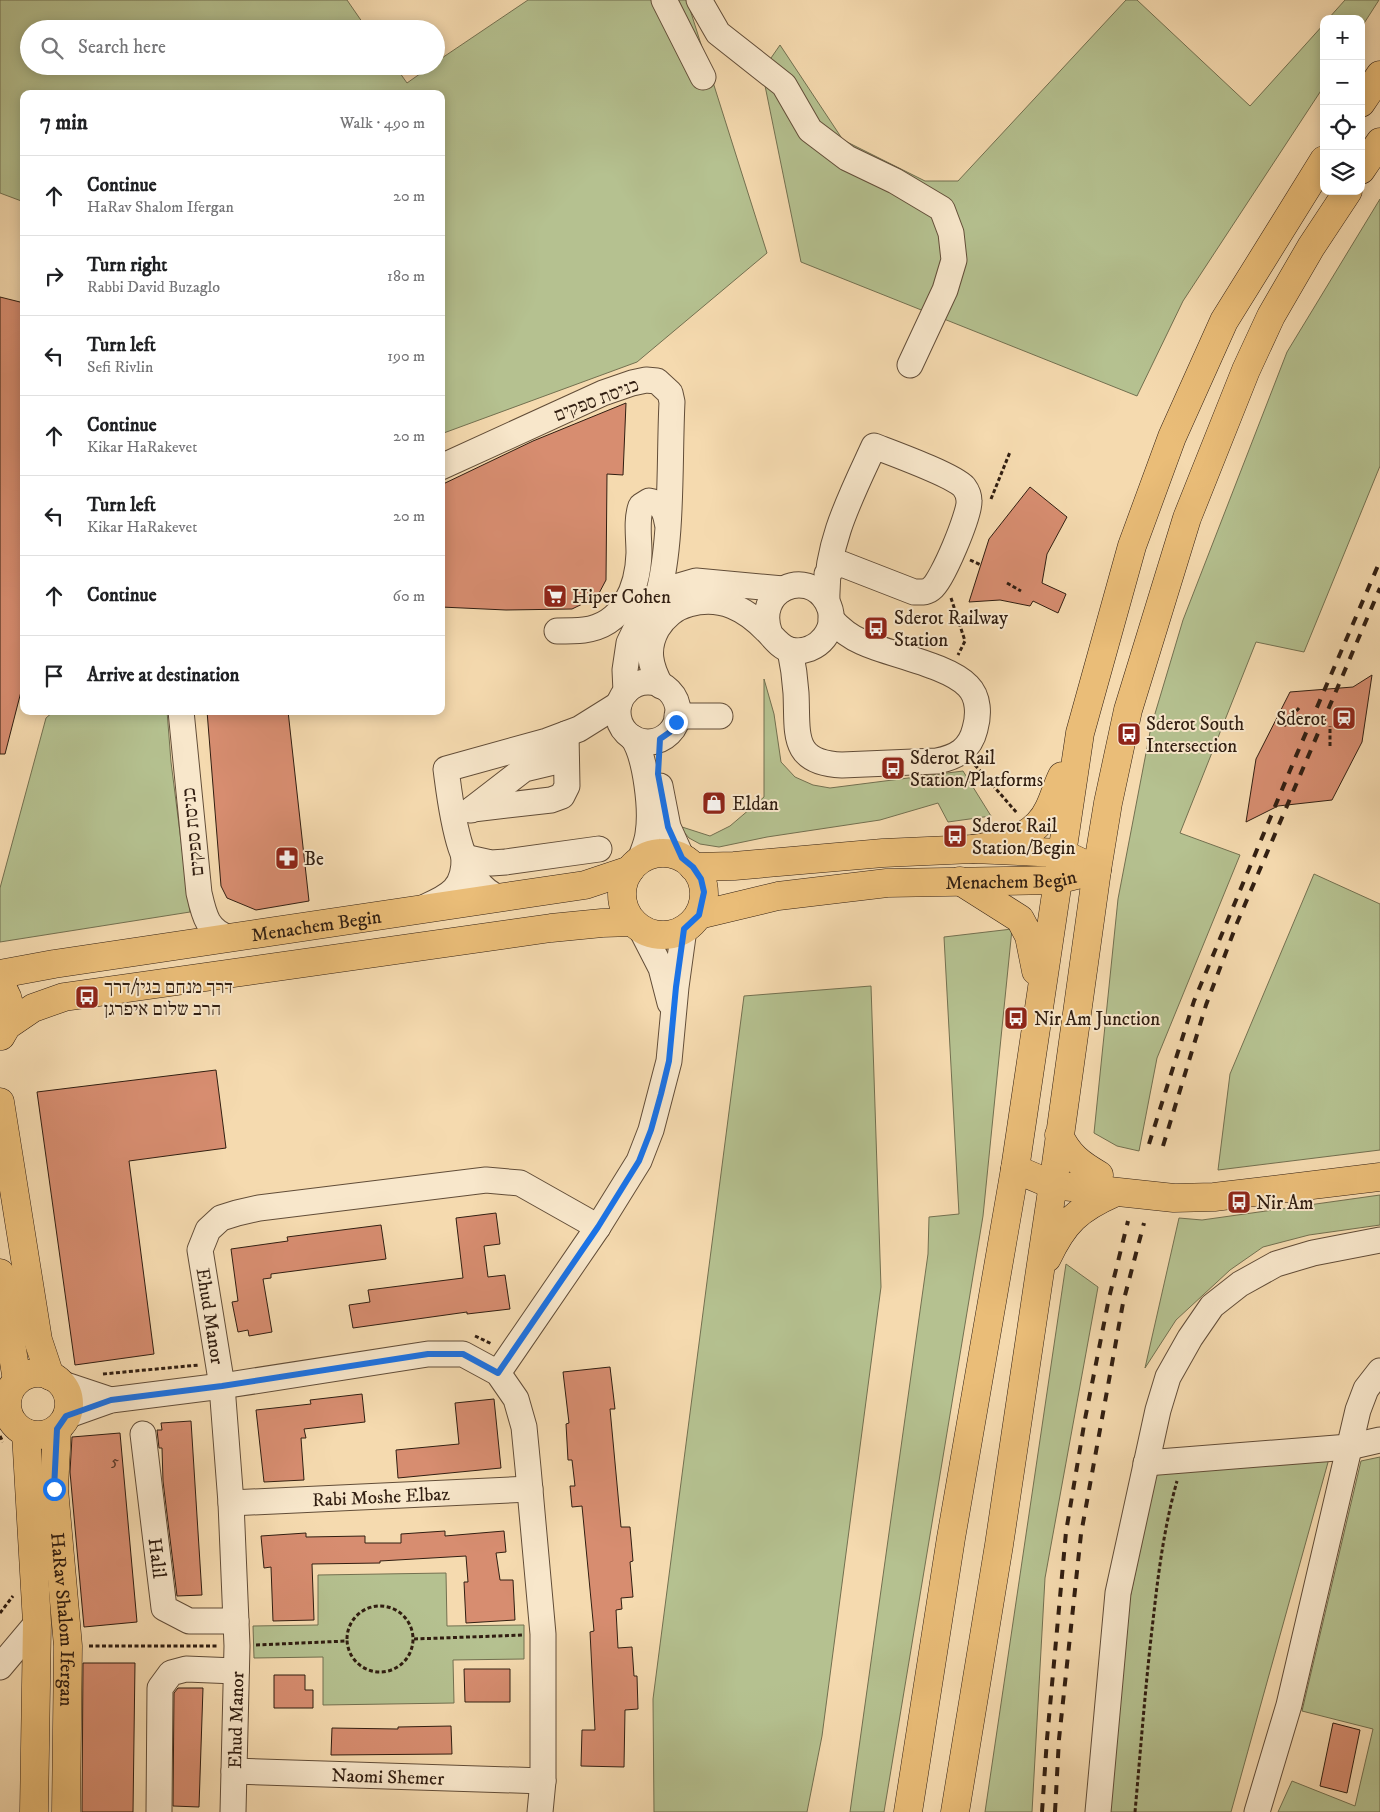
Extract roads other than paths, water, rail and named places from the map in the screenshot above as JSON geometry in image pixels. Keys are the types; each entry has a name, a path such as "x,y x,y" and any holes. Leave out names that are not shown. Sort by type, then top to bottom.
{"main road":[{"path":"1365,97 1380,75"},
{"path":"1365,164 1380,142"},
{"path":"908,1812 951,1538 1015,1170 1080,733 1132,546 1172,437 1224,321 1320,166"},
{"path":"955,1812 999,1545 1097,870 1108,803 1128,710 1187,518 1246,370 1271,316 1311,247 1345,195"},
{"path":"973,849 1008,842 1032,831 1048,810 1080,733"},
{"name":"Menachem Begin","path":"687,862 734,866 883,853 973,849 1061,853 1097,870"},
{"path":"657,854 687,862 701,879 704,892 692,922 666,935 658,935 637,926 626,912 622,894 625,880 635,865 657,854"},
{"name":"Menachem Begin","path":"0,974 54,964 585,885 635,865"},
{"name":"Menachem Begin","path":"692,922 778,896 887,883 1057,880 1097,870"},
{"path":"960,881 1020,919 1029,936 1040,992"},
{"name":"Menachem Begin","path":"2,1034 33,1008 64,997 551,928 602,923 637,926"},
{"path":"0,985 9,1001 10,1013 2,1034"},
{"path":"0,1102 38,1340 55,1379 68,1400 62,1422 41,1434 26,1432 13,1422 8,1408 10,1391 17,1381 32,1374 55,1379"},
{"path":"1059,1135 1066,1150 1078,1163 1107,1184"},
{"path":"1015,1170 1054,1174 1196,1199 1380,1177"},
{"path":"1039,1275 1056,1238 1074,1216 1088,1205 1107,1184"},
{"path":"0,1273 17,1381"},
{"name":"HaRav Shalom Ifergan","path":"62,1422 54,1489 68,1646 66,1812"},
{"name":"HaRav Shalom Ifergan","path":"26,1432 37,1623 34,1812"}],"street":[{"path":"664,0 704,77"},
{"path":"699,0 718,33 784,85 810,130 847,158 895,181 942,210 952,234 954,260 945,290 910,365"},
{"name":"כניסת ספקים","path":"445,465 603,393 639,381 657,381 670,393 672,402 667,522 662,573 656,599"},
{"path":"423,908 450,896 462,879 464,816 446,768 572,732 605,728 629,734 648,742 660,739 672,730 677,716 675,700 661,686 650,657 653,637 660,623 682,606 711,601 728,604 743,610 777,642 790,650 807,650 817,645 827,634 829,610 827,574 834,539 874,446 957,481 968,494 970,502 966,518 941,575 932,589 924,592 914,592 842,564 835,566 827,574"},
{"path":"556,631 585,630 605,623 621,610 630,598 636,581 641,506 648,501 659,504 663,509 667,522"},
{"path":"770,634 766,624 766,613 769,603 790,587 834,539"},
{"path":"635,865 647,841 649,819 641,756 618,718 623,698 629,643 642,616 656,599 672,588 696,581 813,589 841,629 862,643 949,674 969,687 978,707 977,721 970,743 963,752 937,761 829,765 810,758 798,741 796,691 790,650"},
{"path":"464,816 551,800 562,796 567,786 566,759 572,732 642,683 661,686"},
{"name":"כניסת ספקים","path":"180,715 203,916 219,935 230,938"},
{"path":"677,716 720,716"},
{"path":"660,739 658,774 668,827 687,862"},
{"path":"464,816 524,769 566,759"},
{"path":"464,857 491,863 599,849"},
{"path":"464,857 468,869 481,886 491,895 500,898"},
{"path":"504,1364 598,1227 639,1161 651,1130 669,1061 676,987 692,922"},
{"path":"637,926 661,968 673,1020"},
{"name":"Ehud Manor","path":"233,1812 236,1621 230,1504 220,1375 200,1250 208,1230 221,1218 259,1208 486,1180 520,1183 598,1227"},
{"path":"1098,1812 1118,1593 1146,1463 1168,1376 1190,1338 1212,1306 1240,1284 1276,1264 1313,1252 1380,1240"},
{"path":"62,1422 111,1400 220,1375 428,1354 463,1354 504,1364"},
{"path":"504,1364 524,1427 542,1634 542,1781 540,1812"},
{"path":"1257,1812 1289,1705 1358,1410 1366,1389 1380,1371"},
{"path":"55,1379 111,1400"},
{"name":"Halil","path":"143,1434 164,1608 189,1621 236,1621"},
{"path":"1146,1463 1349,1447 1380,1440"},
{"name":"Rabi Moshe Elbaz","path":"230,1504 530,1489"},
{"path":"0,1667 37,1623"},
{"path":"159,1812 160,1688 170,1673 186,1669 236,1671"},
{"name":"Naomi Shemer","path":"234,1771 542,1781"}],"railway":[{"path":"1149,1144 1194,1001 1380,561"},
{"path":"1163,1146 1206,1005 1237,923 1380,588"},
{"path":"1042,1812 1066,1532 1085,1419 1109,1298 1128,1221"},
{"path":"1055,1812 1059,1739 1081,1534 1123,1303 1144,1223"}],"place":[{"name":"Hiper Cohen","path":"555,596"},
{"name":"Sderot Railway Station","path":"876,628"},
{"name":"Sderot","path":"1344,718"},
{"name":"Sderot South Intersection","path":"1129,734"},
{"name":"Sderot Rail Station/Platforms","path":"893,768"},
{"name":"Eldan","path":"714,803"},
{"name":"Sderot Rail Station/Begin","path":"955,836"},
{"name":"Be","path":"287,858"},
{"name":"דרך מנחם בגין/דרך הרב שלום איפרגן","path":"87,997"},
{"name":"Nir Am Junction","path":"1016,1018"},
{"name":"Nir Am","path":"1239,1202"}]}
